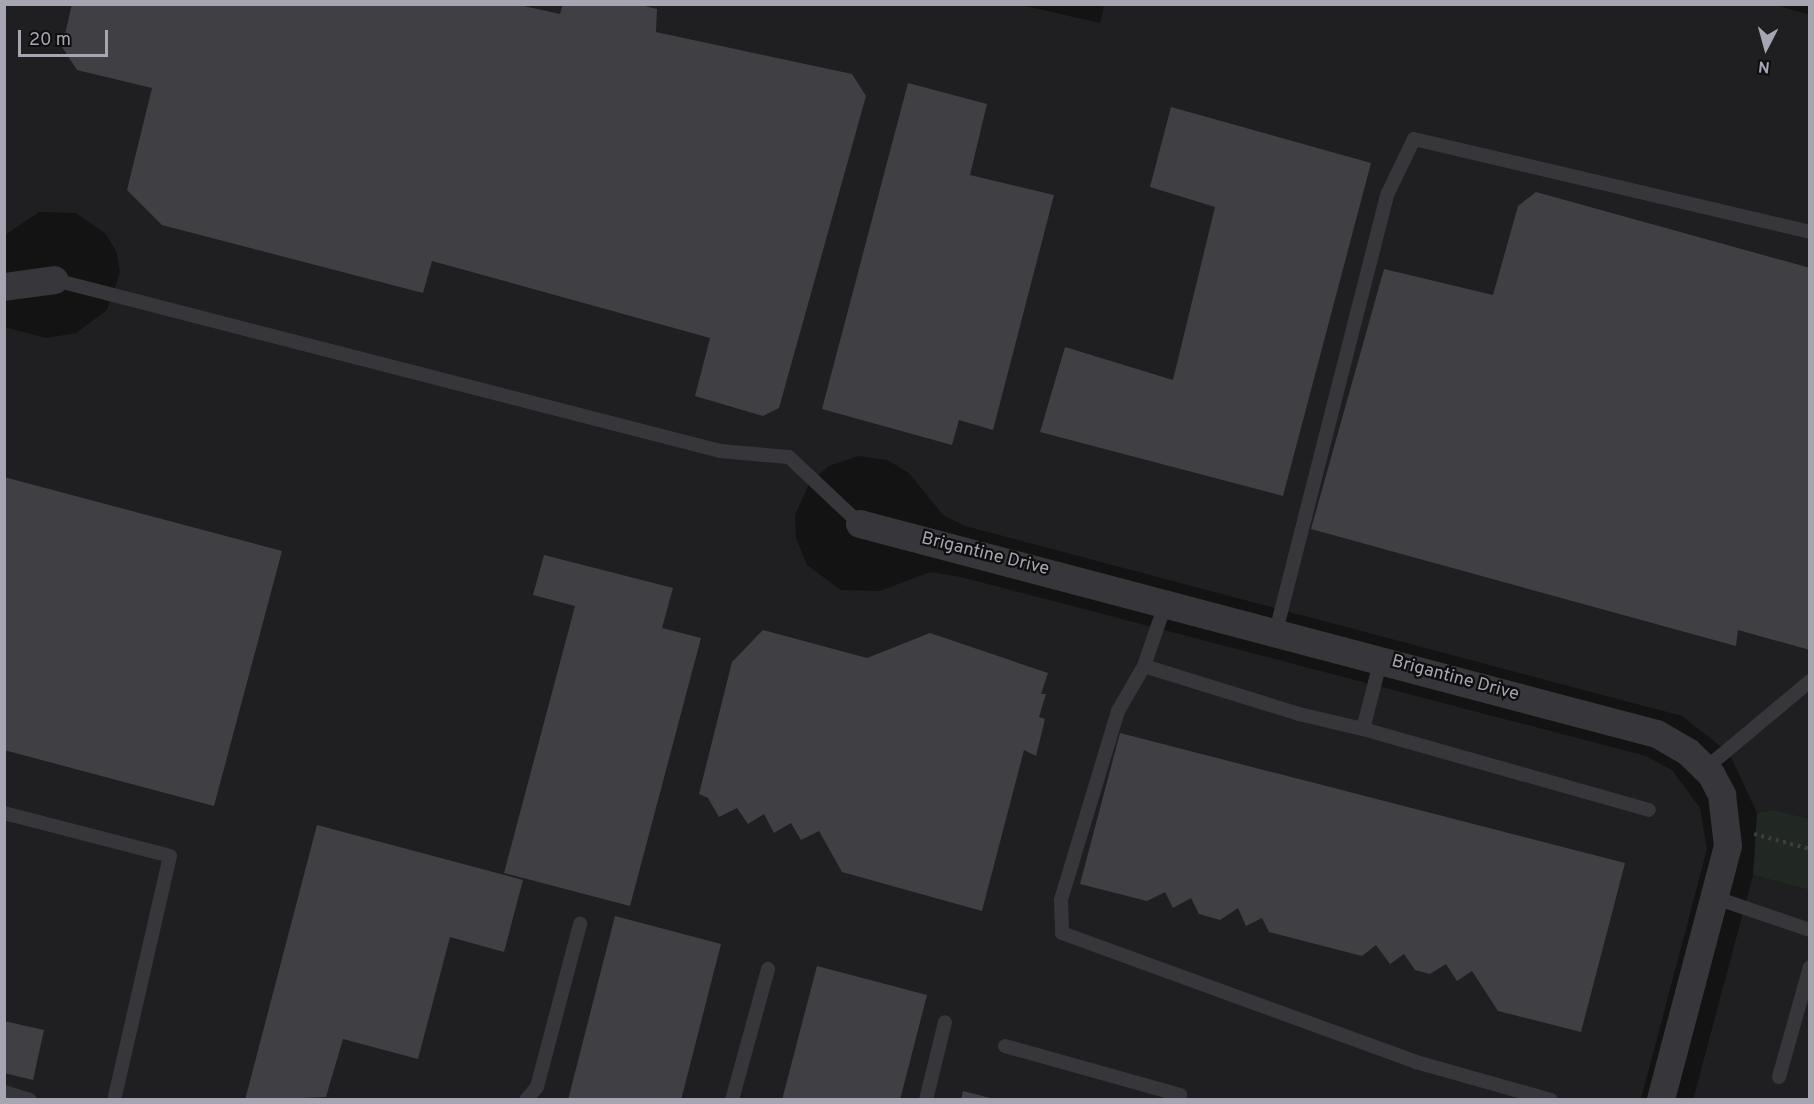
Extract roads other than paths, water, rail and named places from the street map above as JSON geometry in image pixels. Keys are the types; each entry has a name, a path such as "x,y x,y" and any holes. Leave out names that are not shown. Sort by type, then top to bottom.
{"street":[{"path":"4,287 55,280"},
{"name":"Brigantine Drive","path":"860,524 1166,602 1657,734 1706,768 1722,795 1728,825 1716,898 1661,1100"}],"lane":[{"path":"1276,631 1388,193 1414,139 1809,232"},
{"path":"55,280 720,452 789,457 860,524"},
{"path":"1166,602 1144,666 1118,711 1061,900 1062,933 1416,1062 1551,1100"},
{"path":"1363,729 1381,659"},
{"path":"1144,666 1299,714 1363,729 1649,810"},
{"path":"1706,768 1809,681"},
{"path":"4,813 170,856 114,1100"},
{"path":"1716,898 1809,930"},
{"path":"526,1100 537,1087 580,924"},
{"path":"1779,1077 1809,968"},
{"path":"732,1100 768,969"},
{"path":"926,1100 945,1022"},
{"path":"1005,1046 1180,1095 1179,1100"},
{"path":"4,1092 30,1100"}]}
